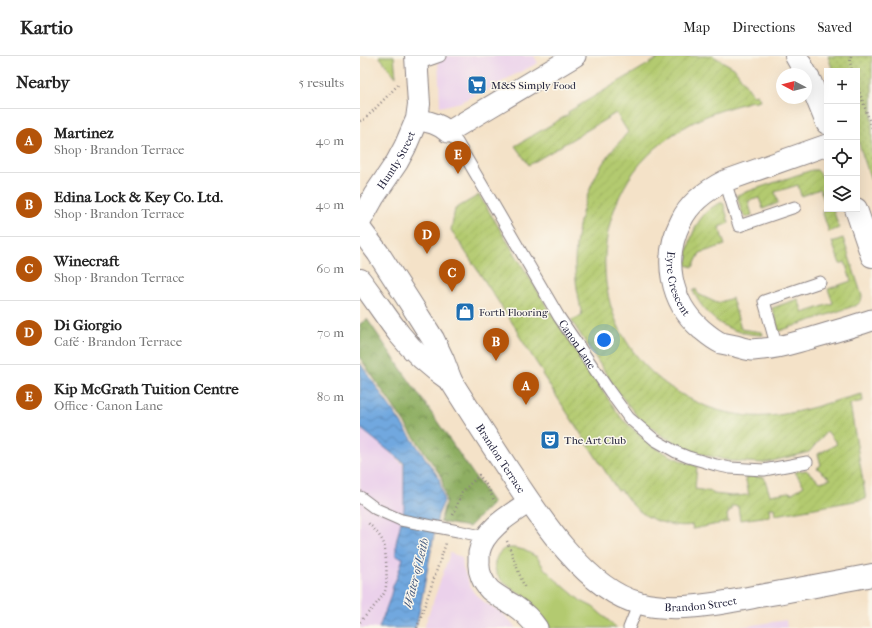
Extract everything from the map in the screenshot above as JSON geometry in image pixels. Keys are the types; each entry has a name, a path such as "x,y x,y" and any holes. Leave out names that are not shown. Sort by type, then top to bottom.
{"street":[{"path":"448,132 575,56"},
{"path":"796,56 810,81 824,116"},
{"name":"Huntly Street","path":"360,222 366,198 397,162 417,119 419,104 417,66"},
{"name":"Canon Lane","path":"417,119 438,124 444,127 448,132"},
{"name":"Eyre Crescent","path":"824,146 725,180 712,187 690,206 681,220 672,248 670,264 674,289 679,302 686,313 696,325 708,335 721,343 751,350 777,348 872,320"},
{"path":"857,212 872,256"},
{"name":"Brandon Terrace","path":"360,229 378,253 433,340 451,381 529,502 554,534"},
{"name":"Brandon Terrace","path":"360,280 401,336 416,353 451,381"},
{"path":"529,502 479,552 479,568 482,579 489,589 514,605 526,615 537,628"},
{"name":"Brandon Street","path":"554,534 589,574 597,580 614,592 639,603 656,606 686,607 701,605 765,595 872,575"}],"lane":[{"path":"417,66 440,56"},
{"name":"Canon Lane","path":"448,132 457,142 559,317 629,418 655,440 676,452 716,465 730,468 764,470 807,462"},
{"path":"725,180 739,226 795,207"},
{"path":"777,348 764,301 820,282"},
{"path":"360,497 376,510 401,520 458,531 499,532"},
{"path":"629,628 639,603"}],"path":[{"path":"851,56 851,68"},
{"path":"360,121 365,119 417,66"},
{"path":"860,94 872,128"},
{"path":"452,519 462,492 479,475 487,486 495,502 499,532 526,591"},
{"path":"360,622 382,597 385,592 387,582 384,544 379,535 365,520"},
{"path":"417,628 444,552 447,538"}],"shaded area":[{"path":"438,56 534,56 538,63 481,94 480,92 461,102 440,107"},
{"path":"360,428 403,464 404,509 396,543 396,556 404,558 379,628 360,628"},
{"path":"450,553 462,557 463,568 475,594 487,604 500,611 516,628 424,628"},
{"path":"786,620 787,628 733,628"}],"green space":[{"path":"379,56 394,56 396,77"},
{"path":"662,56 713,56 734,68 753,95 757,94 760,100 716,112 691,123 655,148 634,171 620,196 613,214 608,232 605,257 606,280 610,303 618,325 629,345 643,364 661,380 687,398 707,407 721,411 752,416 786,414 862,394 863,401 850,404 866,499 775,515 774,508 769,508 770,516 740,520 738,506 732,506 732,510 729,510 729,513 727,514 728,522 693,529 692,525 680,526 666,524 642,513 633,505 621,490 618,491 542,374 543,373 518,334 519,333 451,230 455,209 479,195 551,313 622,419 651,445 682,461 697,466 695,489 713,492 713,494 732,496 749,495 745,476 764,477 770,495 789,492 792,493 804,486 795,472 806,470 820,482 831,479 817,468 821,465 818,454 837,444 827,431 809,452 764,463 730,461 705,455 680,446 661,435 637,416 618,392 571,320 582,316 576,284 575,252 582,212 591,186 603,163 628,132 616,113 529,165 515,146 569,114 568,112"},
{"path":"828,56 872,56 872,183 860,147 860,68 832,68"},
{"path":"812,170 817,170 824,180 824,200 820,189 801,196 798,185 775,192 778,203 763,209 759,198 748,201 752,215 746,217 742,213 737,195"},
{"path":"723,202 729,223 719,227 725,245 700,253 693,267 686,265 692,236 700,219 714,206"},
{"path":"822,211 834,212 839,228 829,232"},
{"path":"843,238 862,296 861,301 857,305 779,331 772,308 798,299 803,313 833,303 828,289 851,281 845,262 840,264 832,242"},
{"path":"696,289 698,294 717,303 732,298 741,329 762,332 763,335 740,332 721,324 705,310 693,291"},
{"path":"367,319 493,503 469,527 440,522 446,501 441,476 360,358 360,324"},
{"path":"506,548 524,550 537,557 544,568 555,579 581,601 593,607 616,628 550,628 530,602 505,584 497,574 495,562 500,552"}],"water":[{"name":"Water of Leith","path":"360,363 439,478 444,501 438,515 415,628 379,628 403,558 396,556 396,543 404,509 404,463 360,428"}],"place":[{"name":"M&S Simply Food","path":"477,85"},
{"name":"Kip McGrath Tuition Centre","path":"458,174"},
{"name":"Di Giorgio","path":"427,254"},
{"name":"Winecraft","path":"452,292"},
{"name":"Forth Flooring","path":"465,312"},
{"name":"Edina Lock & Key Co. Ltd.","path":"496,361"},
{"name":"Martinez","path":"526,405"},
{"name":"The Art Club","path":"550,440"}]}
